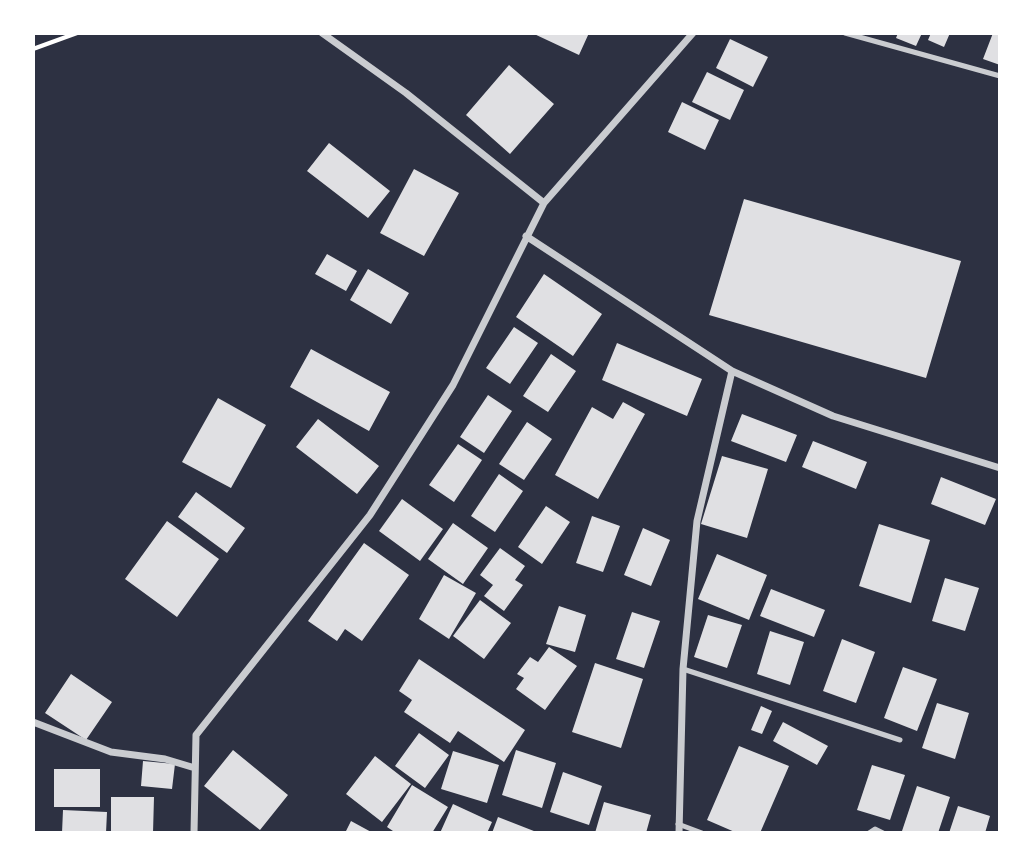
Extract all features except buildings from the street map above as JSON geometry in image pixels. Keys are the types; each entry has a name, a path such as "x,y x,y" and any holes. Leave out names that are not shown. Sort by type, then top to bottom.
{"street":[{"path":"322,33 406,93 544,203"},
{"path":"194,833 196,735 370,515 453,385 544,203 693,33"},
{"path":"526,236 732,371 833,416 1000,468"},
{"path":"679,828 683,669 697,521 732,371"},
{"path":"33,722 111,752 165,759 195,768"}],"lane":[{"path":"845,33 1000,76"},
{"path":"683,669 900,740"},
{"path":"679,828 702,833"},
{"path":"869,833 875,829 883,833"}],"path":[{"path":"33,49 77,33"}]}
